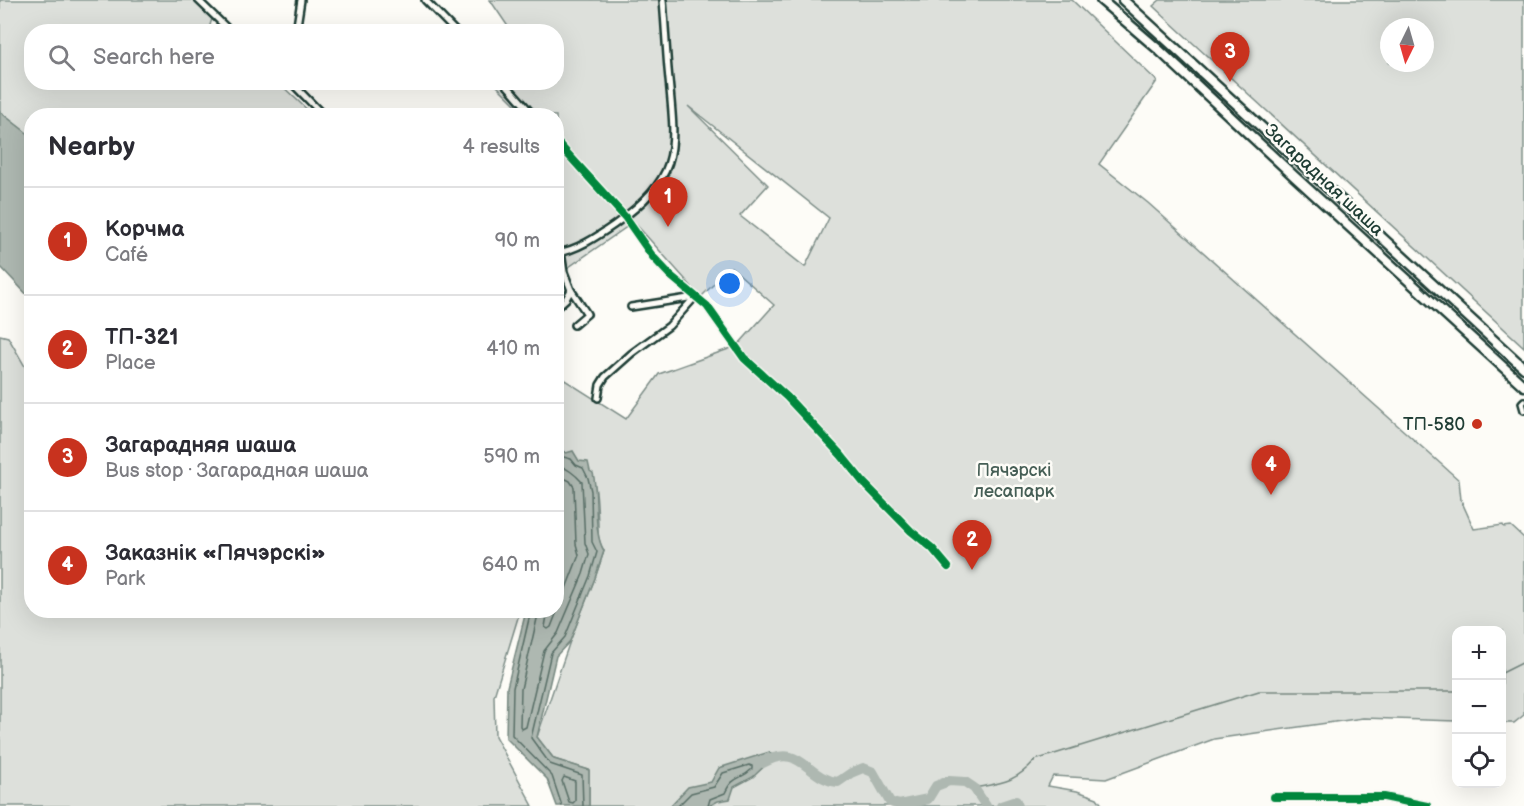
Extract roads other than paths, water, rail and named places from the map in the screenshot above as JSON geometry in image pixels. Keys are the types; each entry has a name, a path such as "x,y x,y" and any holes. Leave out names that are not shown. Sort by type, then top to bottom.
{"main road":[{"name":"Загарадная шаша","path":"1101,0 1159,50 1524,386"},
{"name":"Загарадная шаша","path":"1123,0 1524,368"}],"street":[{"path":"198,0 223,24"},
{"path":"297,24 301,0"},
{"path":"425,0 448,24"},
{"path":"564,250 587,241 625,217 657,187 667,166 674,144 674,121 663,0"},
{"path":"299,90 316,108"},
{"path":"511,90 527,108"},
{"path":"564,150 625,217 653,257 707,306 744,358 787,398 841,455 863,482 911,531 932,548 948,567"},
{"path":"564,272 571,290 586,314 574,325"},
{"path":"564,301 571,290"},
{"path":"632,307 695,297"},
{"path":"598,398 600,384 606,377 632,353 669,326 695,297"},
{"path":"1524,401 1522,403 1524,410"},
{"path":"1274,797 1384,797 1427,806"}],"water":[{"path":"0,112 24,131 24,292 0,266"},
{"path":"573,451 579,461 588,462 590,471 593,473 598,534 604,551 570,641 556,656 537,737 554,759 589,770 589,806 557,806 547,779 506,738 507,687 524,618 564,618 564,452"},
{"path":"769,752 774,757 753,777 734,787 730,799 718,801 709,806 670,806 688,787 711,782 719,768"}],"waterway":[{"path":"1506,671 1524,662"},
{"path":"974,788 1014,778 1035,760 1259,691 1452,691"},
{"path":"763,763 776,757 786,756 803,763 818,775 838,782 863,768 873,772 890,802 899,805 928,799 936,786 949,781 965,782 974,788 986,806"},
{"path":"1001,806 1016,801 1018,806"}],"place":[{"name":"Загарадняя шаша","path":"1230,82"},
{"name":"Корчма","path":"668,227"},
{"name":"ТП-580","path":"1477,424"},
{"name":"Заказнік «Пячэрскі»","path":"1271,495"},
{"name":"ТП-321","path":"972,570"}],"park label":[{"name":"Пячэрскі лесапарк","path":"1014,480"}]}
